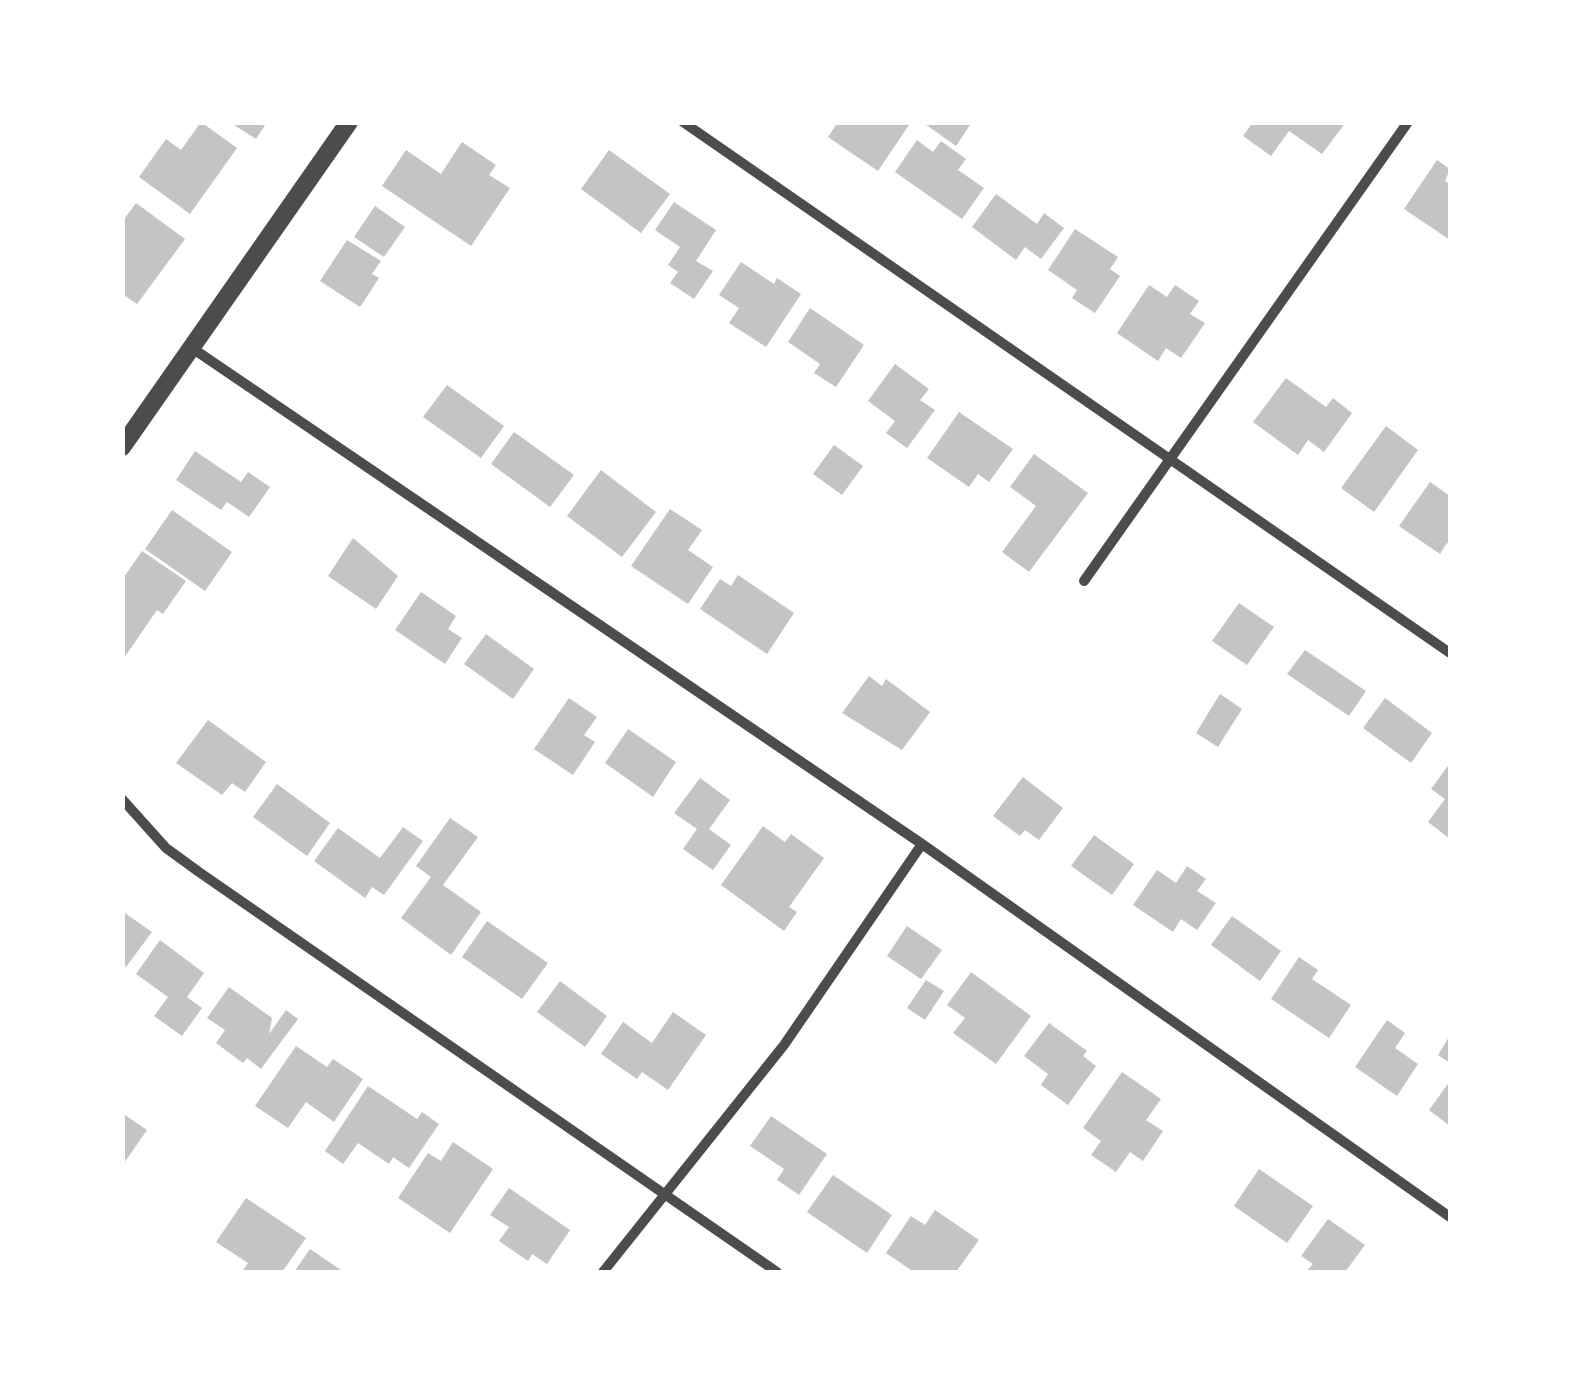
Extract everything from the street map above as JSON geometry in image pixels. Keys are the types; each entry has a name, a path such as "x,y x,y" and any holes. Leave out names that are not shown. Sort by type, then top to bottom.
{"street":[{"path":"122,447 349,122"},
{"path":"683,122 1450,653"},
{"path":"1084,581 1408,122"},
{"path":"192,348 922,844 1450,1217"},
{"path":"122,799 166,848 188,864 778,1272"},
{"path":"603,1272 784,1045 922,844"}],"building":[{"path":"201,122 237,148 190,214 139,177 166,139 181,150"},
{"path":"229,122 267,122 256,139"},
{"path":"838,122 911,122 878,171 828,137"},
{"path":"922,122 972,122 956,146"},
{"path":"1253,122 1346,122 1322,154 1289,131 1271,156 1243,136"},
{"path":"917,140 933,152 941,141 966,159 958,170 984,188 962,219 895,172"},
{"path":"462,142 496,165 489,175 510,188 471,246 382,186 406,150 441,174"},
{"path":"609,150 670,194 641,233 581,189"},
{"path":"1437,160 1450,169 1445,181 1450,184 1450,240 1404,209"},
{"path":"996,194 1037,224 1044,213 1064,228 1041,259 1025,247 1016,260 972,227"},
{"path":"674,202 716,230 696,261 713,271 694,299 670,283 678,272 668,265 680,247 655,230"},
{"path":"136,203 185,239 137,304 122,294 122,222"},
{"path":"375,206 405,227 384,257 354,237"},
{"path":"1075,229 1118,257 1110,269 1120,276 1095,313 1072,298 1077,290 1048,270"},
{"path":"347,240 381,261 372,274 379,278 360,307 320,281"},
{"path":"741,262 774,284 777,278 801,294 766,347 729,323 739,308 719,295"},
{"path":"1149,285 1167,297 1175,285 1199,301 1190,314 1205,323 1181,358 1166,348 1158,361 1117,333"},
{"path":"810,308 864,345 836,387 814,373 820,364 788,342"},
{"path":"895,364 929,389 920,400 935,410 907,448 886,433 895,421 868,401"},
{"path":"1286,378 1326,407 1333,398 1352,413 1324,452 1308,440 1298,455 1253,422"},
{"path":"447,385 504,426 481,458 423,417"},
{"path":"959,412 1013,449 989,482 978,474 969,487 927,458"},
{"path":"1386,426 1418,450 1374,512 1341,488"},
{"path":"514,432 574,475 550,507 491,464"},
{"path":"834,445 863,466 842,495 813,474"},
{"path":"195,451 241,482 248,472 270,487 249,517 227,502 221,510 176,480"},
{"path":"1034,454 1088,493 1029,572 1002,552 1036,506 1010,487"},
{"path":"601,470 656,512 622,557 567,516"},
{"path":"1430,482 1450,496 1450,545 1447,543 1440,554 1399,526"},
{"path":"670,509 702,530 688,550 713,567 688,604 631,566"},
{"path":"172,510 232,552 205,591 145,549"},
{"path":"353,538 398,576 376,609 328,576"},
{"path":"142,551 186,581 163,614 157,610 122,661 122,580"},
{"path":"738,575 794,613 767,654 700,609 720,579 731,586"},
{"path":"421,592 456,616 448,629 462,638 445,664 395,630"},
{"path":"1239,603 1274,627 1247,665 1212,641"},
{"path":"486,634 534,669 513,699 464,664"},
{"path":"1305,650 1366,691 1349,716 1287,674"},
{"path":"869,676 882,686 886,679 930,712 902,750 842,713"},
{"path":"1220,694 1242,709 1218,747 1196,733"},
{"path":"569,698 597,717 584,735 595,742 573,775 534,749"},
{"path":"1385,698 1432,733 1411,763 1363,728"},
{"path":"208,720 266,762 245,792 232,783 222,795 176,763"},
{"path":"628,729 676,762 653,797 605,763"},
{"path":"1450,763 1450,839 1428,822 1445,799 1431,789"},
{"path":"1023,777 1063,808 1039,840 1025,830 1020,836 993,816"},
{"path":"700,778 730,800 709,829 731,845 713,870 683,849 697,829 674,813"},
{"path":"277,784 330,823 307,856 253,817"},
{"path":"450,818 478,837 443,885 481,912 451,955 401,918 431,877 416,866"},
{"path":"763,826 785,842 791,834 824,858 789,907 797,912 784,931 721,885"},
{"path":"403,827 423,841 384,895 372,887 365,898 314,861 338,828 380,858"},
{"path":"1094,835 1134,864 1112,895 1071,866"},
{"path":"1187,866 1206,879 1197,891 1216,903 1197,930 1181,919 1173,932 1133,905 1157,870 1176,883"},
{"path":"122,911 152,932 126,967 122,964"},
{"path":"1232,916 1281,951 1260,981 1211,945"},
{"path":"487,921 548,963 522,999 462,957"},
{"path":"907,926 942,950 921,979 887,956"},
{"path":"160,940 204,973 187,997 202,1008 182,1036 154,1016 168,997 136,974"},
{"path":"1299,957 1318,970 1312,979 1351,1005 1329,1038 1271,999"},
{"path":"971,972 1031,1016 996,1064 953,1033 965,1018 947,1005"},
{"path":"926,980 944,991 925,1020 907,1008"},
{"path":"560,981 607,1016 585,1047 537,1012"},
{"path":"229,987 272,1018 269,1034 286,1010 298,1019 261,1069 247,1058 243,1063 216,1043 225,1030 207,1018"},
{"path":"673,1012 706,1035 668,1090 642,1072 637,1079 601,1054 623,1022 652,1043"},
{"path":"1387,1020 1405,1033 1395,1048 1418,1064 1397,1096 1355,1067"},
{"path":"1049,1023 1087,1051 1083,1056 1096,1066 1068,1105 1041,1085 1048,1074 1024,1056"},
{"path":"1450,1035 1450,1063 1438,1055"},
{"path":"296,1046 327,1067 333,1059 363,1079 334,1122 306,1102 288,1128 255,1106"},
{"path":"1122,1072 1161,1099 1146,1120 1163,1131 1143,1161 1130,1152 1116,1172 1091,1155 1101,1141 1083,1128"},
{"path":"1450,1081 1450,1126 1429,1110"},
{"path":"368,1086 417,1119 422,1112 439,1124 409,1168 393,1157 389,1164 358,1143 343,1164 325,1151"},
{"path":"122,1113 147,1130 122,1166"},
{"path":"771,1116 827,1154 799,1195 777,1180 784,1169 750,1146"},
{"path":"453,1142 493,1169 450,1233 398,1198 428,1153 441,1161"},
{"path":"1259,1169 1313,1206 1287,1243 1234,1206"},
{"path":"833,1175 892,1215 867,1253 807,1212"},
{"path":"509,1188 570,1230 547,1264 532,1254 528,1261 499,1241 509,1227 490,1215"},
{"path":"246,1198 306,1238 282,1272 242,1272 248,1263 216,1242"},
{"path":"935,1210 979,1240 956,1272 914,1272 886,1253 911,1216 925,1225"},
{"path":"1328,1219 1365,1245 1345,1272 1306,1272 1313,1264 1301,1256"},
{"path":"310,1249 344,1272 294,1272"}]}
